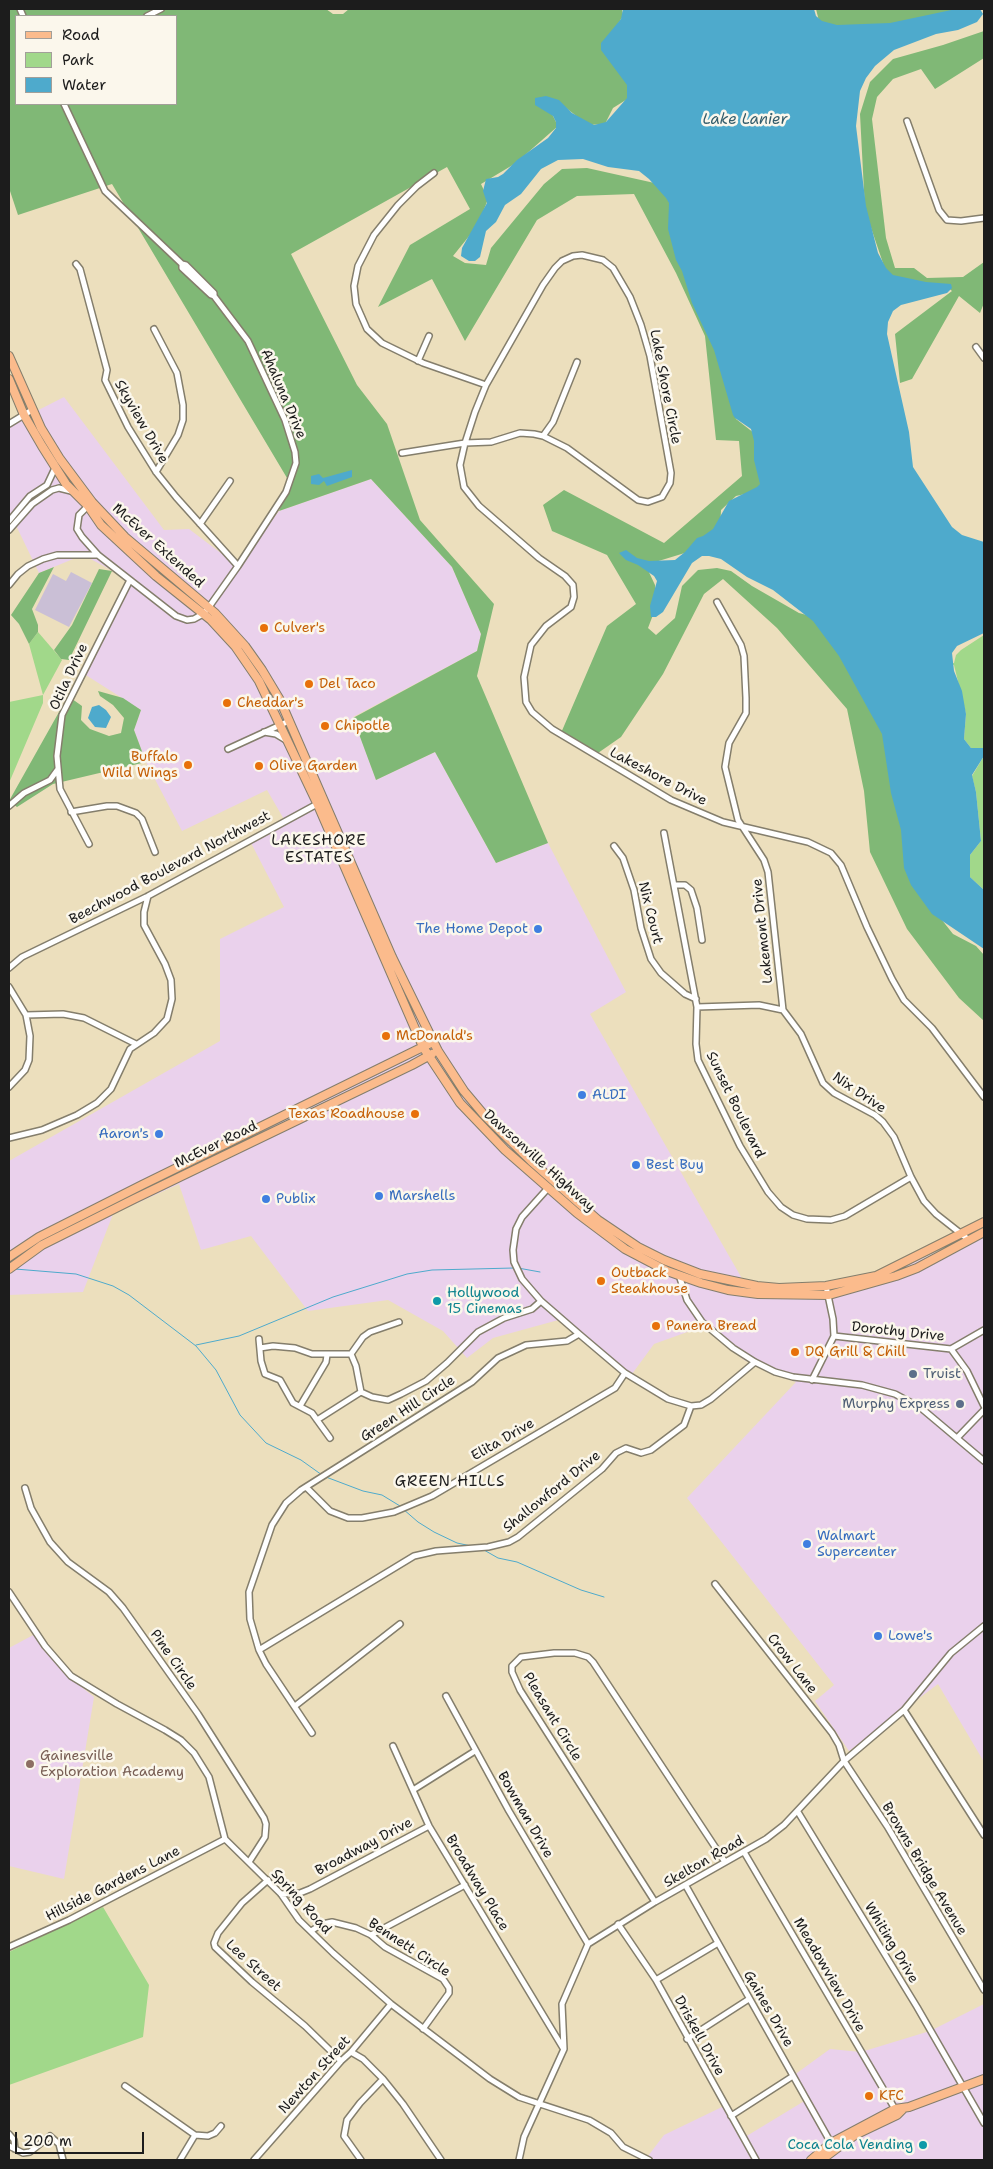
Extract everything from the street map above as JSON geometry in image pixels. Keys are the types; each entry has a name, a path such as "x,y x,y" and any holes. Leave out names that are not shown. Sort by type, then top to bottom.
{"main road":[{"name":"Dawsonville Highway","path":"9,356 32,410 56,453 113,538 203,614 226,637 251,669 360,882 395,964 438,1051 464,1091 531,1161 610,1229 652,1254 680,1267 721,1280 757,1286 780,1288 826,1286 876,1276 984,1222"},
{"name":"Dawsonville Highway","path":"9,379 24,415 55,468 75,492 90,504"},
{"name":"McEver Extended","path":"90,504 125,537 209,607"},
{"name":"Dawsonville Highway","path":"209,607 250,652 280,700 352,886 428,1056 449,1089 470,1116 504,1150 606,1236 640,1258 678,1275 716,1287 758,1294 829,1295 917,1268 984,1232"},
{"path":"352,886 360,882"},
{"name":"McEver Road","path":"9,1257 46,1234 433,1042"},
{"name":"McEver Road","path":"9,1269 42,1245 438,1051"},
{"path":"270,1133 276,1127 313,1107 318,1099"},
{"path":"810,2160 832,2143 899,2109 984,2079"},
{"path":"821,2160 855,2135 897,2115 899,2109"}],"street":[{"path":"149,15 161,9"},
{"name":"Ahaluna Drive","path":"64,105 105,191 182,264 182,268 214,296 238,326 255,355 285,420 295,452 296,463 286,492 238,566 203,614"},
{"path":"907,121 939,210 948,220 961,221 984,218"},
{"path":"434,173 417,186 381,224 363,255 354,286 358,312 374,337 391,348 418,361 486,385"},
{"name":"Lake Shore Circle","path":"573,256 592,256 603,260 613,268 630,297 647,342 671,473 670,484 662,497 656,500 648,502 638,500 573,453 543,436 520,433 491,442 465,443 486,385 543,285 562,262 573,256"},
{"name":"Skyview Drive","path":"76,264 80,269 107,370 105,380 128,426 156,472 238,566"},
{"path":"154,329 177,373 183,405 183,420 178,435 156,472"},
{"path":"418,361 429,336"},
{"path":"976,346 984,358"},
{"path":"543,436 555,417 577,362"},
{"path":"9,424 32,410"},
{"path":"402,452 465,443"},
{"name":"Lakeshore Drive","path":"465,443 460,465 464,487 470,496 498,524 539,558 565,576 573,585 574,598 570,607 546,626 531,645 525,666 524,684 525,698 529,708 552,728 663,796 699,813 741,826 808,842 824,849 836,858 847,876 867,927 892,980 904,1000 932,1028 984,1097"},
{"path":"9,521 30,496 51,480 55,468"},
{"path":"200,524 230,481"},
{"path":"9,530 32,504 43,496 59,488 75,492"},
{"path":"38,491 43,496"},
{"path":"90,504 79,515 77,529 98,555 182,618 194,619 203,614"},
{"path":"9,585 28,566 43,559 57,555 98,555"},
{"name":"Otila Drive","path":"89,844 70,812 60,790 57,756 64,709 130,580"},
{"name":"Lakemont Drive","path":"717,602 738,637 744,656 746,712 729,743 724,767 738,820 764,860 768,872 783,1010"},
{"path":"228,750 289,721"},
{"path":"263,732 276,734 289,743"},
{"path":"9,806 24,793 50,780 58,770"},
{"name":"Beechwood Boulevard Northwest","path":"9,968 22,957 148,896 320,802"},
{"path":"70,812 117,806 136,813 142,819 155,852"},
{"name":"Sunset Boulevard","path":"664,833 696,999 696,1050 701,1069 740,1146 765,1188 781,1207 793,1215 806,1219 838,1219 911,1178"},
{"name":"Nix Court","path":"614,846 623,858 634,890 641,928 651,959 661,973 684,994 696,999"},
{"path":"674,884 685,885 690,890 697,908 702,940"},
{"path":"9,1138 42,1130 77,1114 97,1102 111,1089 126,1056 136,1044 161,1027 170,1010 172,999 171,980 165,964 144,925 144,912 148,896"},
{"path":"9,987 26,1015 30,1036 29,1060 25,1070 9,1087"},
{"path":"697,1007 760,1005 783,1010"},
{"name":"Nix Drive","path":"783,1010 801,1034 823,1083 834,1094 876,1115 883,1122 894,1137 911,1178 930,1209 963,1233 969,1240"},
{"path":"26,1015 73,1015 94,1022 136,1044"},
{"path":"549,1187 522,1217 516,1229 513,1250 514,1262 522,1280 579,1334 626,1373 668,1399 691,1406 700,1405 711,1399 755,1362"},
{"path":"680,1267 678,1275 687,1300 702,1322 733,1348 755,1362 775,1372 812,1380 862,1385 895,1394 921,1408 984,1459"},
{"path":"812,1380 834,1336 834,1326 826,1286"},
{"path":"361,1392 372,1397 388,1400 401,1394 426,1381 478,1332 504,1318 532,1309 542,1301"},
{"path":"351,1354 363,1336 399,1322"},
{"name":"Dorothy Drive","path":"834,1336 951,1349 984,1330"},
{"name":"Green Hill Circle","path":"312,1733 258,1650 250,1618 249,1605 252,1579 278,1513 286,1503 306,1487 472,1382 488,1366 511,1350 526,1345 566,1341 579,1334"},
{"path":"259,1339 265,1374 280,1380 293,1403 312,1414 330,1438"},
{"path":"260,1348 295,1348 312,1354 327,1355 351,1354"},
{"path":"951,1349 967,1371 984,1406"},
{"path":"351,1354 356,1366 361,1392"},
{"path":"300,1406 326,1362 327,1355"},
{"name":"Elita Drive","path":"306,1487 330,1511 348,1518 362,1518 406,1508 432,1496 614,1388 626,1373"},
{"path":"317,1420 361,1392"},
{"name":"Shallowford Drive","path":"258,1650 414,1556 436,1551 488,1547 513,1540 602,1469 616,1452 626,1448 641,1453 651,1450 684,1425 691,1406"},
{"path":"958,1437 984,1410"},
{"name":"Pine Circle","path":"25,1488 31,1508 50,1542 68,1562 109,1592 123,1608 198,1714 264,1818 266,1824 265,1837 249,1862"},
{"name":"Crow Lane","path":"716,1584 832,1734 839,1745 844,1761"},
{"path":"9,1592 46,1646 72,1676 181,1740 194,1753 209,1777 225,1839"},
{"path":"295,1706 400,1624"},
{"name":"Skelton Road","path":"588,1944 655,1902 766,1839 798,1812 844,1761 904,1710 951,1653 984,1626"},
{"name":"Pleasant Circle","path":"655,1902 520,1690 512,1672 512,1666 521,1657 554,1653 574,1653 588,1657 593,1662 725,1862"},
{"name":"Bowman Drive","path":"446,1696 475,1751 588,1944"},
{"path":"904,1710 984,1836"},
{"path":"394,1746 413,1790 475,1751"},
{"name":"Browns Bridge Avenue","path":"844,1761 886,1826 984,1990"},
{"name":"Broadway Place","path":"413,1790 429,1826 564,2049"},
{"name":"Whiting Drive","path":"798,1812 984,2123"},
{"name":"Broadway Drive","path":"281,1894 310,1889 429,1826"},
{"name":"Spring Road","path":"225,1839 281,1894 299,1920 391,2004 490,2079 519,2097 589,2120 611,2133 623,2148 649,2160"},
{"name":"Hillside Gardens Lane","path":"9,1947 69,1920 225,1839"},
{"name":"Meadowview Drive","path":"744,1852 899,2109"},
{"name":"Lee Street","path":"268,1880 242,1903 218,1933 214,1947 231,1964 305,2026 341,2061"},
{"path":"371,1935 465,1885"},
{"name":"Gaines Drive","path":"686,1886 832,2143"},
{"name":"Bennett Circle","path":"311,1931 327,1923 340,1923 356,1928 371,1935 385,1947 447,1983 449,1988 446,1999 424,2029"},
{"name":"Driskell Drive","path":"618,1924 656,1980 756,2160"},
{"path":"656,1980 718,1943"},
{"path":"519,2160 524,2137 564,2049 562,2004 588,1944"},
{"path":"687,2038 749,1999"},
{"name":"Newton Street","path":"254,2160 341,2061 352,2052 391,2004"},
{"path":"352,2052 363,2059 383,2079 403,2104 441,2160"},
{"path":"732,2116 794,2076"},
{"path":"361,2160 344,2136 347,2120 383,2079"},
{"path":"125,2086 195,2134 208,2136 215,2133 221,2126"},
{"path":"9,2134 14,2140 15,2149"},
{"path":"180,2160 195,2134"},
{"path":"9,2146 23,2153 30,2152 50,2136 59,2144 63,2160"},
{"path":"9,2141 15,2149"}],"shaded area":[{"path":"64,397 164,530 189,529 238,566 279,511 371,479 452,567 481,634 477,651 353,717 376,780 435,752 496,863 548,843 626,992 590,1014 748,1289 773,1293 817,1293 867,1285 984,1229 984,1762 938,1684 849,1751 815,1701 834,1685 687,1498 796,1382 744,1360 704,1326 654,1344 632,1374 562,1319 493,1338 467,1358 443,1331 388,1300 308,1311 251,1236 201,1250 179,1184 113,1214 83,1292 9,1295 9,1161 220,1041 220,939 284,907 250,841 285,821 267,790 182,831 146,762 134,730 141,710 81,672 128,579 83,555 39,573 9,511 9,425"},
{"path":"71,572 92,583 69,627 35,610 53,574 66,581"},
{"path":"37,1633 62,1671 94,1697 64,1879 9,1866 9,1648"},
{"path":"984,2004 984,2160 645,2160 664,2135 724,2106 745,2137 806,2100 790,2078 830,2049 861,2052 930,2031"}],"green space":[{"path":"9,9 326,9 333,14 343,14 349,9 622,9 623,16 613,32 632,80 629,98 613,108 605,124 588,125 561,104 551,112 558,126 516,163 481,184 488,199 478,225 453,256 465,263 486,265 491,248 544,184 562,169 587,168 659,184 672,199 736,419 754,433 764,490 736,496 721,510 720,534 688,552 652,563 647,568 655,585 656,607 648,628 656,635 675,618 682,586 698,570 717,568 731,571 752,586 799,613 822,619 874,704 892,755 923,896 953,934 976,946 984,955 984,1021 959,998 907,929 870,852 864,791 847,709 777,628 723,579 704,594 663,674 621,737 598,753 561,733 607,626 636,604 607,555 552,531 543,505 564,490 664,543 742,476 739,441 716,440 705,336 676,273 634,194 577,196 537,220 465,341 432,279 378,307 410,245 470,209 447,167 291,254 357,385 387,424 420,520 494,604 477,676 548,843 496,863 435,752 376,780 353,718 477,651 481,634 452,567 371,479 279,511 290,483 112,184 18,215 9,188"},
{"path":"816,9 982,9 965,10 936,18 838,30 819,21"},
{"path":"984,31 984,58 935,89 921,69 893,79 877,97 872,119 886,238 895,268 914,268 927,278 963,277 984,262 984,303 980,313 959,296 912,379 900,383 895,334 952,291 945,285 897,280 885,269 865,210 860,114 870,82 893,59"},
{"path":"54,567 32,609 38,625 38,632 29,644 19,624 11,615 39,573"},
{"path":"99,569 112,571 69,660 61,659 54,650 72,625"},
{"path":"38,632 62,660 43,695 29,644"},
{"path":"984,635 984,748 971,748 964,739 966,714 954,665 941,664 954,663 956,655 961,650"},
{"path":"98,691 123,698 141,710 134,730 146,762 53,784 17,807 9,801 68,696 82,706 81,720 90,729 109,736 121,733 124,718 113,705 100,696"},
{"path":"43,695 43,703 9,783 9,702"},
{"path":"984,756 984,890 970,877 970,855 981,841 976,792 972,776"},
{"path":"103,1907 149,1985 143,2037 9,2085 9,1952"}],"water":[{"name":"Lake Lanier","path":"623,9 814,9 816,16 822,21 837,25 890,23 956,9 980,9 983,14 977,22 958,30 936,34 894,50 875,66 866,78 860,91 856,126 866,206 878,253 886,268 893,275 926,282 951,284 952,288 947,293 901,305 893,311 888,322 887,334 909,432 913,467 952,527 962,535 984,542 984,633 957,646 952,653 954,671 962,691 966,714 964,739 971,748 984,748 984,756 972,775 976,792 981,841 970,855 970,877 984,890 984,949 932,914 911,885 904,868 901,830 891,793 882,734 839,656 813,621 773,590 747,577 721,559 709,556 702,556 692,563 663,612 656,617 651,617 650,606 657,581 654,576 638,565 626,560 619,553 626,550 637,558 649,561 675,560 697,538 713,529 729,501 760,484 754,460 754,441 751,429 733,415 714,350 692,303 682,271 676,260 668,229 669,203 666,198 639,171 608,167 583,159 558,160 541,169 521,194 505,205 496,222 486,231 480,257 475,261 469,261 461,256 462,248 487,203 483,191 486,179 503,174 517,160 548,138 556,128 553,116 535,105 535,98 546,96 559,100 572,113 594,125 606,122 627,98 627,85 601,50 601,43 621,19"},
{"path":"352,470 352,477 327,486 324,481 319,485 311,484 311,476 319,474 323,478"},
{"path":"99,705 111,717 106,728 95,727 88,718 92,707"}],"waterway":[{"path":"196,1345 239,1336 333,1297 407,1274 432,1270 514,1268"},
{"path":"518,1268 540,1272"},
{"path":"15,1269 76,1274 113,1286 129,1295 196,1346 216,1370 240,1415 266,1443 301,1460 322,1475"},
{"path":"326,1477 363,1491 382,1495 400,1506"},
{"path":"403,1509 418,1522 434,1532 457,1543 471,1546"},
{"path":"484,1550 498,1558 517,1562 581,1590 604,1597"}],"place":[{"name":"Culver's","path":"264,628"},
{"name":"Del Taco","path":"309,684"},
{"name":"Cheddar's","path":"227,703"},
{"name":"Chipotle","path":"325,726"},
{"name":"Buffalo Wild Wings","path":"188,765"},
{"name":"Olive Garden","path":"259,766"},
{"name":"The Home Depot","path":"538,929"},
{"name":"McDonald's","path":"386,1036"},
{"name":"ALDI","path":"582,1095"},
{"name":"Texas Roadhouse","path":"415,1114"},
{"name":"Aaron's","path":"159,1134"},
{"name":"Best Buy","path":"636,1165"},
{"name":"Marshells","path":"379,1196"},
{"name":"Publix","path":"266,1199"},
{"name":"Outback Steakhouse","path":"601,1281"},
{"name":"Hollywood 15 Cinemas","path":"437,1301"},
{"name":"Panera Bread","path":"656,1326"},
{"name":"DQ Grill & Chill","path":"795,1352"},
{"name":"Truist","path":"913,1374"},
{"name":"Murphy Express","path":"960,1404"},
{"name":"Walmart Supercenter","path":"807,1544"},
{"name":"Lowe's","path":"878,1636"},
{"name":"Gainesville Exploration Academy","path":"30,1764"},
{"name":"KFC","path":"869,2096"},
{"name":"Coca Cola Vending","path":"923,2145"}],"district":[{"name":"LAKESHORE ESTATES","path":"319,850"},
{"name":"GREEN HILLS","path":"450,1482"}]}
